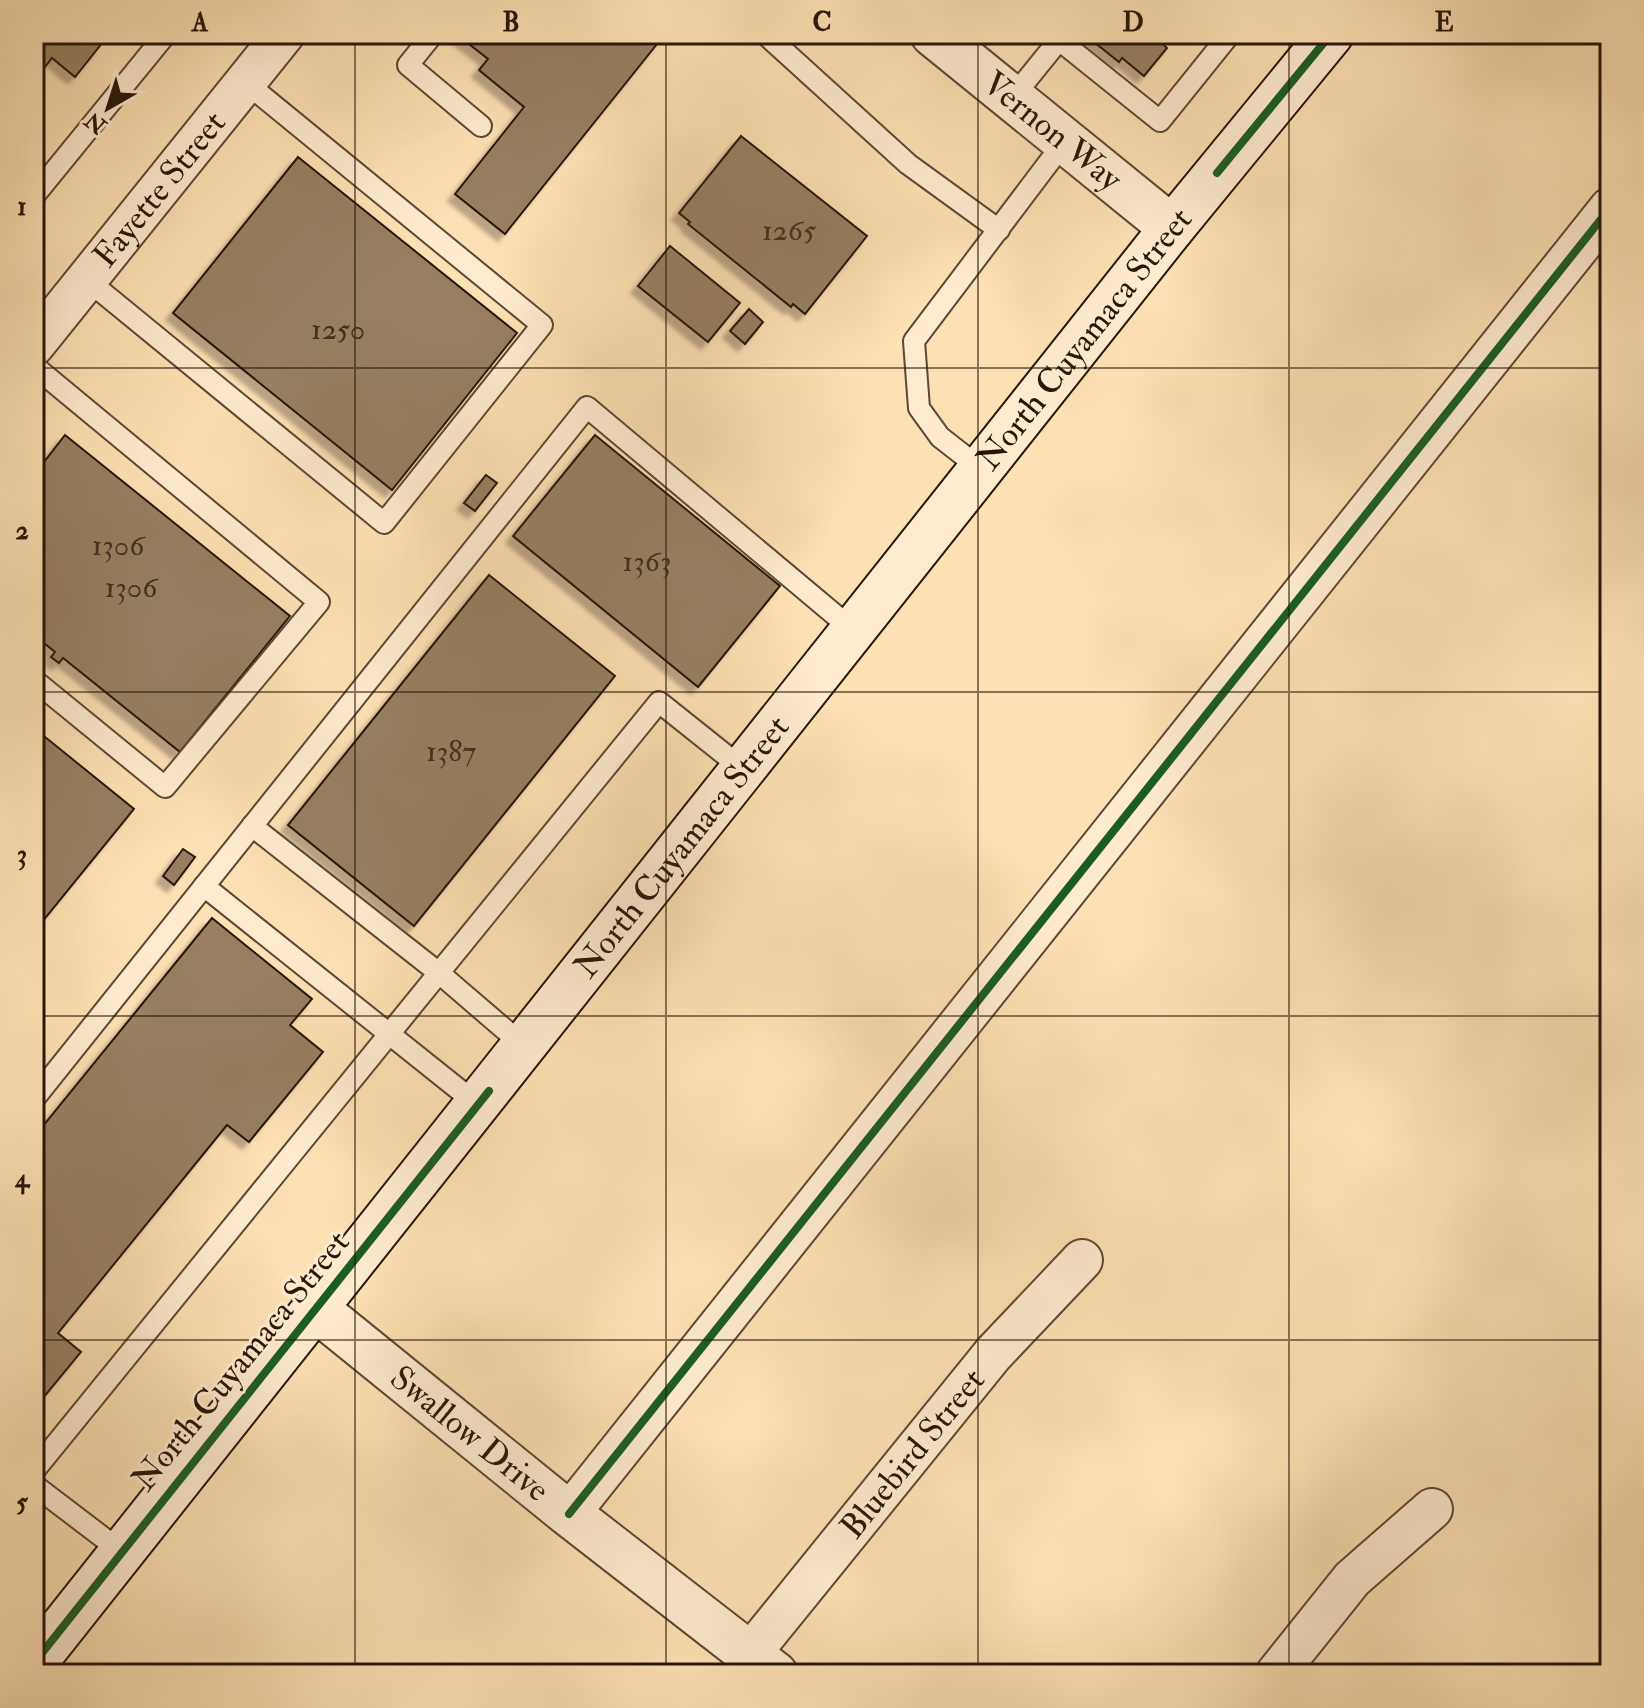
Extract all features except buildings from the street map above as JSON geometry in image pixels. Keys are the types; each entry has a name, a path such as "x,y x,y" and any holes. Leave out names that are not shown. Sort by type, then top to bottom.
{"main road":[{"name":"Vernon Way","path":"933,34 1172,228"},
{"name":"North Cuyamaca Street","path":"34,1663 1172,228 1331,34"},
{"name":"Swallow Drive","path":"316,1309 569,1514 763,1664"}],"street":[{"name":"Fayette Street","path":"34,345 284,34"},
{"path":"569,1514 1610,208"},
{"name":"Bluebird Street","path":"763,1664 993,1354 1082,1260"},
{"path":"1276,1674 1352,1579 1432,1509"}],"lane":[{"path":"34,196 166,34"},
{"path":"433,34 408,65 481,126"},
{"path":"765,34 908,164 999,230"},
{"path":"1012,98 1059,40 1160,121 1230,34"},
{"path":"86,279 384,523 542,325 245,82"},
{"path":"981,469 940,437 919,408 914,341 1065,141"},
{"path":"34,366 319,602 165,787 34,680"},
{"path":"34,1099 587,407 853,630"},
{"path":"34,1471 659,702 743,769"},
{"path":"252,826 439,973 524,1046"},
{"path":"204,886 477,1104"},
{"path":"34,1485 122,1552"}],"cycle path":[{"path":"1217,173 1331,34"},
{"path":"569,1514 1610,208"},
{"path":"34,1663 489,1091"}]}
